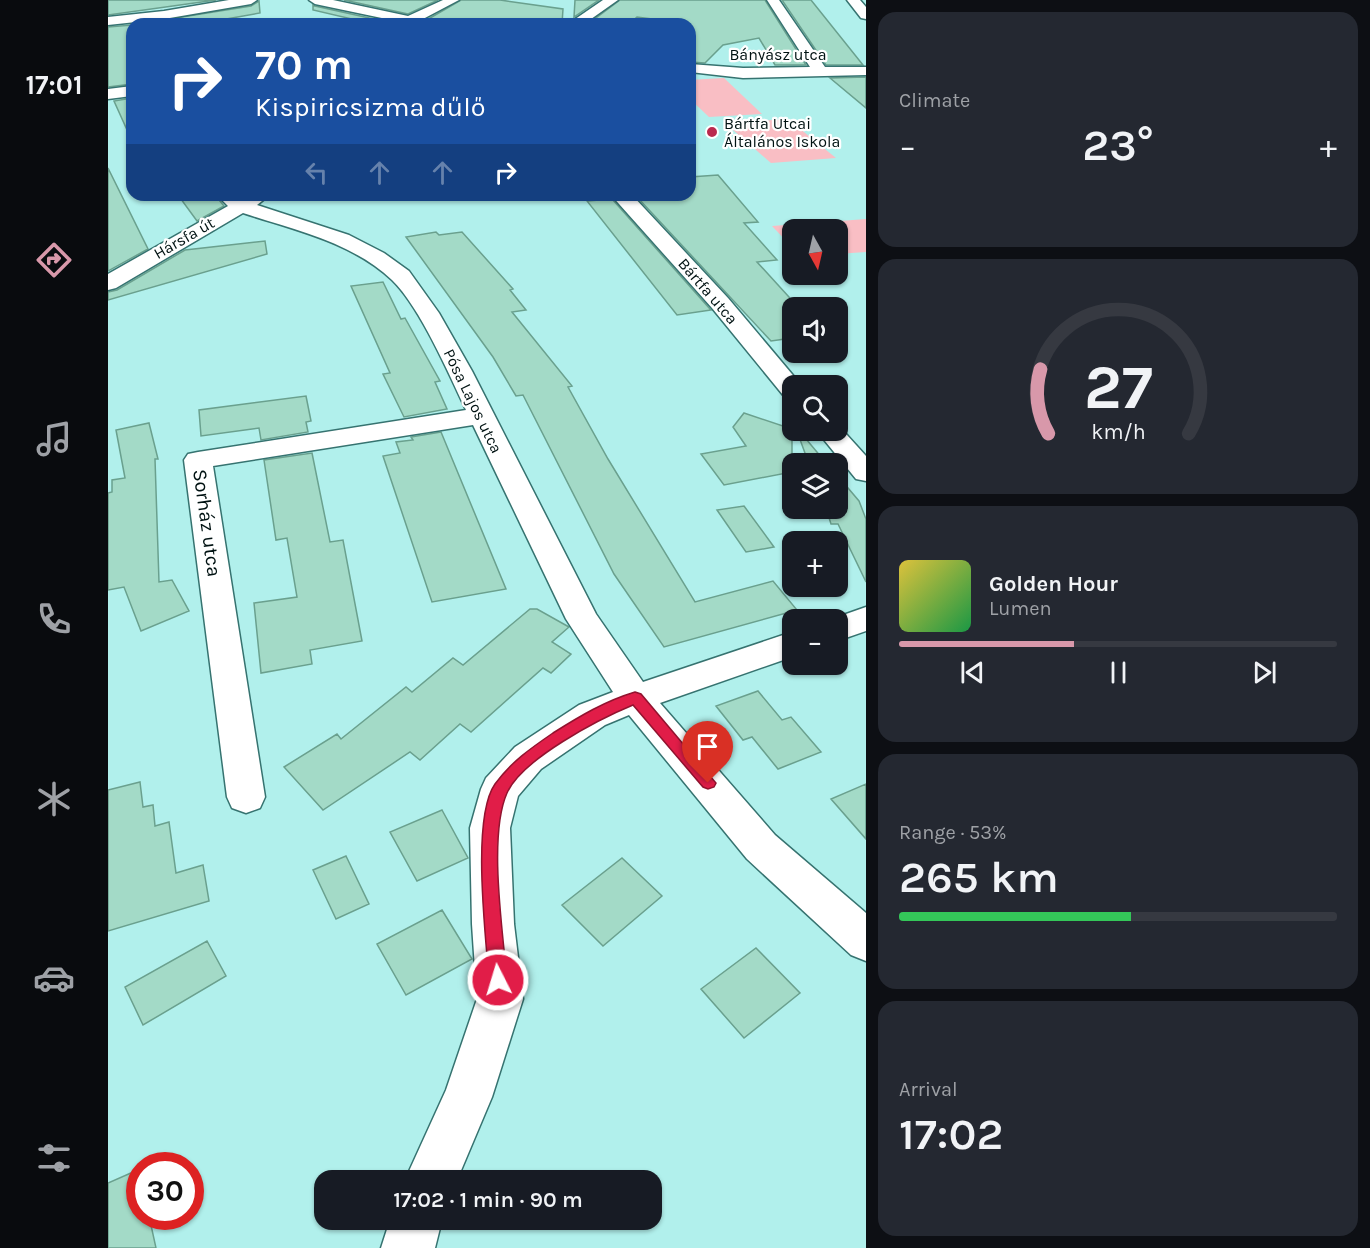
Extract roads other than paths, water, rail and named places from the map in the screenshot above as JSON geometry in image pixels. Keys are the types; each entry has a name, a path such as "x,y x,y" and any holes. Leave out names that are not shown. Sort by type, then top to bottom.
{"street":[{"path":"133,17 251,0"},
{"path":"315,0 389,18"},
{"path":"414,18 453,0"},
{"path":"584,18 612,0"},
{"path":"773,0 821,72"},
{"path":"853,0 866,15"},
{"path":"108,21 126,18"},
{"name":"Bányász utca","path":"696,69 743,73 866,71"},
{"path":"108,94 126,92"},
{"name":"Hársfa út","path":"108,283 240,201"},
{"name":"Pósa Lajos utca","path":"248,201 342,239 377,257 401,276 433,323 460,371 582,619 635,698 761,847 866,941"},
{"name":"Bártfa utca","path":"627,201 712,294 782,378"},
{"name":"Sorház utca","path":"246,798 198,460 481,416"},
{"path":"838,441 866,473"},
{"path":"848,625 866,619"},
{"path":"435,1170 468,1097 500,999 492,914 490,828 500,789 528,758 592,716 635,698 782,647"},
{"path":"408,1248 413,1230"}],"place":[{"name":"Bártfa Utcai Általános Iskola","path":"712,132"}]}
